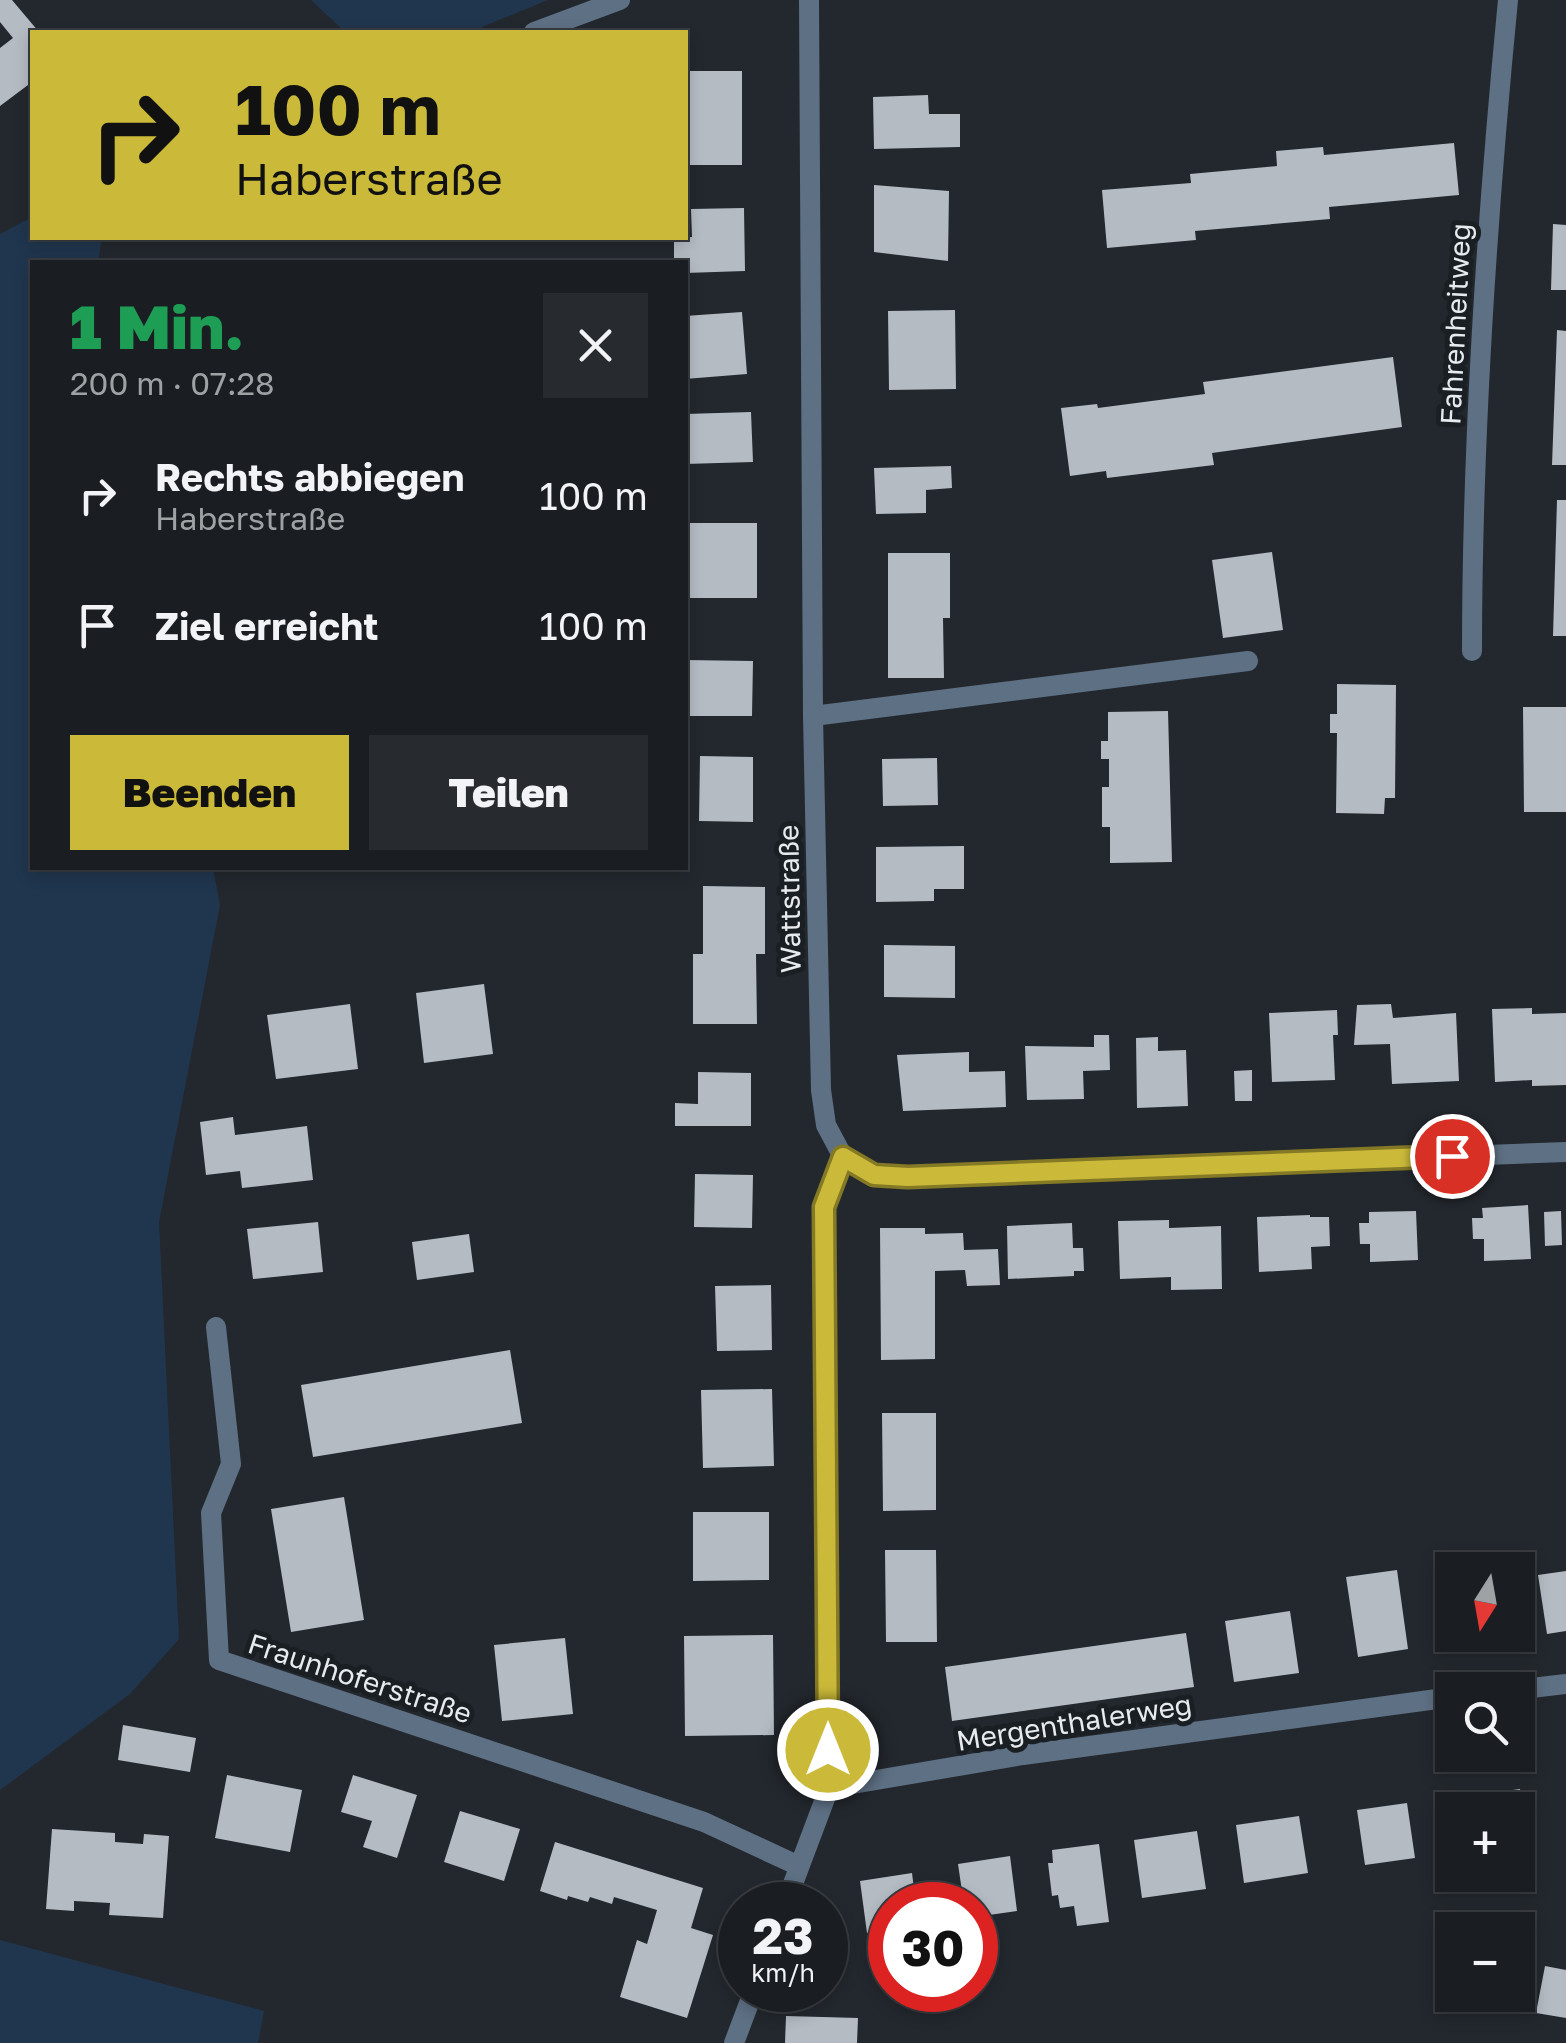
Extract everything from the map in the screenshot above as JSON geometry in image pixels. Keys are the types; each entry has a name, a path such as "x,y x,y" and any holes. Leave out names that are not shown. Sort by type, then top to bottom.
{"street":[{"path":"539,30 620,0"},
{"name":"Wattstraße","path":"809,0 813,716 821,1090 826,1124 843,1157"},
{"name":"Fahrenheitweg","path":"1472,651 1477,416 1491,180 1508,0"},
{"path":"813,716 1248,661"},
{"path":"793,1882 828,1788 824,1207 843,1157 874,1175 908,1177 1566,1152"},
{"name":"Fraunhoferstraße","path":"216,1327 230,1464 212,1514 219,1660 704,1822 799,1866"},
{"path":"1535,1688 1566,1684"},
{"name":"Mergenthalerweg","path":"828,1788 1024,1755 1435,1700"},
{"path":"734,2043 746,2012"}],"shaded area":[{"path":"311,0 548,0 475,30 343,30"},
{"path":"30,218 30,240 102,240 98,260 30,260 30,870 213,870 220,905 159,1222 179,1639 130,1694 0,1790 0,234"},
{"path":"0,1940 264,2011 258,2043 0,2043"}],"building":[{"path":"0,0 12,0 37,30 30,30 30,84 0,106 0,48 13,38 0,22"},
{"path":"688,71 742,71 742,165 688,165"},
{"path":"928,95 929,114 960,114 960,147 874,149 873,97"},
{"path":"1454,143 1459,195 1329,207 1330,219 1195,231 1196,240 1107,248 1102,190 1191,183 1190,174 1277,166 1276,151 1323,147 1324,155"},
{"path":"874,185 949,191 948,261 874,252"},
{"path":"744,208 745,271 688,273 688,260 674,260 674,240 692,237 691,209"},
{"path":"1553,224 1566,225 1566,290 1551,290"},
{"path":"955,310 956,389 889,390 888,311"},
{"path":"742,312 747,374 688,379 688,316"},
{"path":"1557,330 1566,331 1566,465 1552,465"},
{"path":"1393,357 1402,427 1212,453 1214,465 1107,478 1106,471 1070,476 1061,408 1097,404 1098,408 1205,394 1203,382"},
{"path":"751,412 753,462 688,464 688,414"},
{"path":"951,466 952,488 926,490 926,513 876,514 874,468"},
{"path":"1557,500 1566,500 1566,636 1553,636"},
{"path":"689,523 757,523 757,598 689,598"},
{"path":"1272,552 1283,630 1223,638 1212,560"},
{"path":"888,553 950,553 950,618 943,618 944,678 888,678"},
{"path":"688,660 753,661 752,716 688,716"},
{"path":"1337,684 1396,685 1395,798 1385,798 1384,814 1336,813 1337,733 1330,733 1330,714 1337,714"},
{"path":"1523,707 1566,707 1566,812 1524,812"},
{"path":"1168,711 1172,862 1110,863 1110,827 1102,827 1102,787 1109,787 1109,759 1101,759 1101,741 1108,741 1108,712"},
{"path":"700,756 753,757 753,822 699,821"},
{"path":"937,758 938,805 883,806 882,759"},
{"path":"964,846 964,889 934,889 934,901 876,902 876,847"},
{"path":"703,886 765,887 765,954 756,954 757,1024 693,1024 693,954 703,954"},
{"path":"884,945 955,946 955,998 884,997"},
{"path":"484,984 493,1054 424,1063 416,993"},
{"path":"350,1004 358,1069 276,1079 267,1015"},
{"path":"1391,1004 1393,1018 1456,1013 1459,1081 1392,1084 1390,1044 1354,1045 1357,1005"},
{"path":"1532,1008 1532,1014 1566,1013 1566,1085 1532,1086 1532,1080 1495,1082 1492,1009"},
{"path":"1337,1010 1338,1035 1333,1035 1335,1080 1272,1082 1269,1013"},
{"path":"1094,1035 1109,1035 1110,1070 1083,1071 1084,1099 1027,1100 1025,1046 1094,1047"},
{"path":"1158,1037 1158,1051 1186,1050 1188,1106 1137,1108 1136,1038"},
{"path":"969,1052 969,1072 1005,1071 1006,1107 903,1111 897,1055"},
{"path":"1252,1070 1252,1101 1235,1101 1234,1071"},
{"path":"698,1072 751,1073 751,1126 675,1126 675,1103 698,1104"},
{"path":"233,1117 235,1135 307,1126 313,1180 242,1188 240,1171 206,1175 200,1122"},
{"path":"695,1174 753,1175 752,1228 694,1227"},
{"path":"1528,1205 1531,1259 1484,1261 1484,1239 1473,1239 1472,1218 1483,1218 1482,1208"},
{"path":"1416,1211 1418,1260 1370,1262 1370,1244 1360,1244 1359,1223 1369,1223 1369,1212"},
{"path":"1561,1211 1562,1245 1545,1246 1544,1212"},
{"path":"1257,1217 1329,1217 1330,1246 1311,1247 1312,1269 1259,1272"},
{"path":"1169,1220 1169,1228 1221,1226 1222,1289 1171,1290 1171,1277 1120,1279 1118,1221"},
{"path":"318,1222 323,1272 253,1279 247,1229"},
{"path":"1072,1223 1073,1248 1083,1248 1084,1271 1074,1271 1074,1276 1008,1279 1007,1226"},
{"path":"880,1228 925,1228 925,1234 963,1233 964,1250 998,1249 1000,1285 967,1286 965,1270 935,1271 935,1359 881,1360"},
{"path":"469,1234 474,1272 417,1280 412,1242"},
{"path":"771,1285 772,1350 717,1351 715,1286"},
{"path":"510,1350 522,1423 313,1457 301,1385"},
{"path":"772,1389 774,1466 703,1468 701,1390"},
{"path":"882,1413 936,1413 936,1510 883,1511"},
{"path":"344,1497 364,1620 291,1632 271,1509"},
{"path":"693,1512 769,1512 769,1580 693,1581"},
{"path":"885,1550 936,1550 937,1642 886,1642"},
{"path":"1397,1570 1408,1649 1358,1657 1346,1577"},
{"path":"1566,1571 1566,1631 1547,1634 1538,1575"},
{"path":"1290,1611 1299,1673 1234,1682 1225,1621"},
{"path":"1186,1633 1194,1687 952,1721 945,1667"},
{"path":"773,1635 774,1735 685,1736 684,1636"},
{"path":"565,1638 573,1714 502,1721 494,1645"},
{"path":"123,1725 196,1738 190,1772 118,1760"},
{"path":"227,1775 302,1790 290,1852 215,1838"},
{"path":"353,1775 417,1795 397,1858 363,1847 372,1821 341,1812"},
{"path":"1407,1803 1415,1858 1365,1865 1357,1810"},
{"path":"460,1811 520,1829 504,1881 444,1862"},
{"path":"1299,1816 1308,1873 1244,1883 1236,1825"},
{"path":"52,1829 115,1833 115,1842 143,1844 144,1834 169,1836 163,1918 109,1915 110,1903 74,1901 74,1911 46,1909"},
{"path":"1197,1831 1206,1889 1142,1898 1134,1840"},
{"path":"555,1842 703,1888 691,1928 713,1935 687,2018 620,1997 637,1940 647,1944 657,1910 614,1897 612,1904 590,1897 588,1902 568,1896 567,1900 540,1891"},
{"path":"1099,1844 1109,1922 1077,1926 1074,1906 1060,1908 1058,1895 1052,1896 1048,1863 1053,1863 1052,1850"},
{"path":"1010,1856 1017,1911 998,1914 998,1882 961,1882 958,1864"},
{"path":"912,1873 913,1882 868,1882 867,1933 860,1881"},
{"path":"1545,1966 1566,1970 1566,2018 1536,2013"},
{"path":"786,2016 858,2018 857,2043 785,2043"}],"route":[{"path":"828,1750 824,1207 843,1157 874,1175 908,1177 1452,1156"}]}
